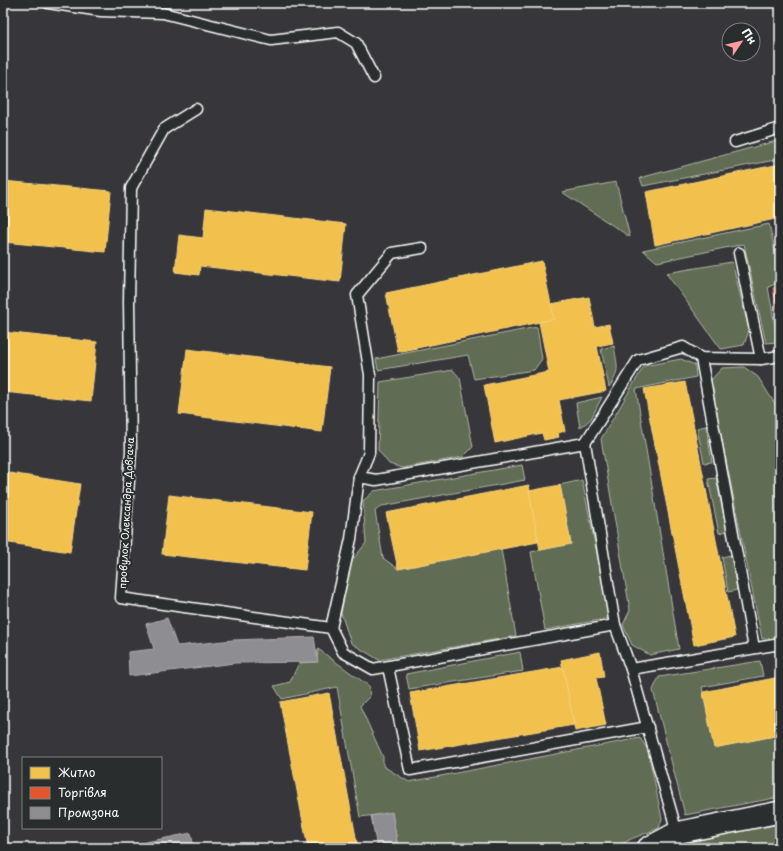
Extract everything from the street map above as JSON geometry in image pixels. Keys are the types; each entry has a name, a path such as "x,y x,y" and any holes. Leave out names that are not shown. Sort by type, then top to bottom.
{"street":[{"path":"648,848 780,812"}],"lane":[{"path":"48,3 101,11 124,7 163,13 271,40 338,32 356,43 374,78"},
{"name":"провулок Олександра Довгача","path":"196,109 164,129 131,188 129,310 131,451 121,598 331,628"},
{"path":"735,142 780,128"},
{"path":"422,248 392,253 357,295 370,375 369,453 359,477 351,539 331,628 343,652 373,669 615,625"},
{"path":"739,253 761,359"},
{"path":"678,841 648,727 631,669 615,625 586,443 638,360 683,348 701,358 761,359 780,356"},
{"path":"701,358 754,648"},
{"path":"359,477 376,480 586,443"},
{"path":"631,669 780,644"},
{"path":"388,667 410,770 648,727"}],"green space":[{"path":"780,140 780,159 643,186 640,178"},
{"path":"616,182 630,237 562,192"},
{"path":"769,224 780,272 780,282 768,287 778,342 766,343 744,244 657,262 643,250"},
{"path":"732,262 749,330 744,345 721,349 666,273"},
{"path":"537,327 542,359 534,370 474,379 468,355 378,370 376,359"},
{"path":"614,346 617,372 609,387 601,349"},
{"path":"681,359 695,365 696,377 636,389 679,649 650,655 632,645 623,625 630,610 601,439 644,366"},
{"path":"744,367 758,377 780,412 780,636 762,639 710,381 722,368"},
{"path":"453,370 460,378 473,447 463,457 402,468 389,464 378,450 380,382"},
{"path":"602,397 591,419 580,428 576,403"},
{"path":"706,426 712,462 704,463 697,428"},
{"path":"522,465 525,480 382,506 375,511 383,558 398,569 501,549 516,636 379,660 351,643 341,613 350,563 366,543 363,501 374,491"},
{"path":"716,478 727,531 719,533 708,479"},
{"path":"582,480 610,618 545,630 531,552 571,544 560,485"},
{"path":"731,555 737,590 728,592 722,557"},
{"path":"318,649 369,686 370,696 360,706 383,757 383,766 409,782 640,738 648,750 662,819 659,828 631,839 615,848 398,848 392,813 360,817 337,687 282,699 274,686 290,682 299,663 317,662"},
{"path":"520,652 523,671 409,689 406,674"},
{"path":"760,661 763,676 702,687 714,747 780,735 780,797 685,815 653,690 659,677"},
{"path":"780,812 780,848 679,848 676,833"}],"building: Житло":[{"path":"780,164 780,218 655,245 646,192"},
{"path":"3,181 111,191 105,252 3,242"},
{"path":"206,208 346,224 340,282 200,266 199,275 175,272 179,235 203,238"},
{"path":"542,261 554,319 398,352 386,293"},
{"path":"589,297 595,327 609,324 613,343 597,346 606,391 559,400 565,431 558,433 559,437 544,440 542,433 495,443 484,385 549,372 539,322 554,319 551,304"},
{"path":"3,332 97,342 91,401 3,392"},
{"path":"187,349 330,367 322,432 179,414"},
{"path":"685,382 735,637 694,645 644,389"},
{"path":"3,472 80,484 70,552 3,542"},
{"path":"529,485 538,542 398,569 386,513"},
{"path":"560,485 571,544 540,550 529,491"},
{"path":"169,495 312,512 305,570 162,554"},
{"path":"600,652 604,677 596,678 606,725 575,731 561,660"},
{"path":"563,667 574,725 420,751 410,693"},
{"path":"780,677 780,735 714,748 703,692"},
{"path":"329,693 358,848 308,848 280,702"}],"building: Торгівля":[{"path":"780,287 780,321 773,288"}],"building: Промзона":[{"path":"167,618 177,646 233,640 314,637 318,662 235,663 129,676 128,652 154,649 146,624"},
{"path":"392,812 398,848 377,848 371,816"},
{"path":"191,833 194,848 116,848"}]}
